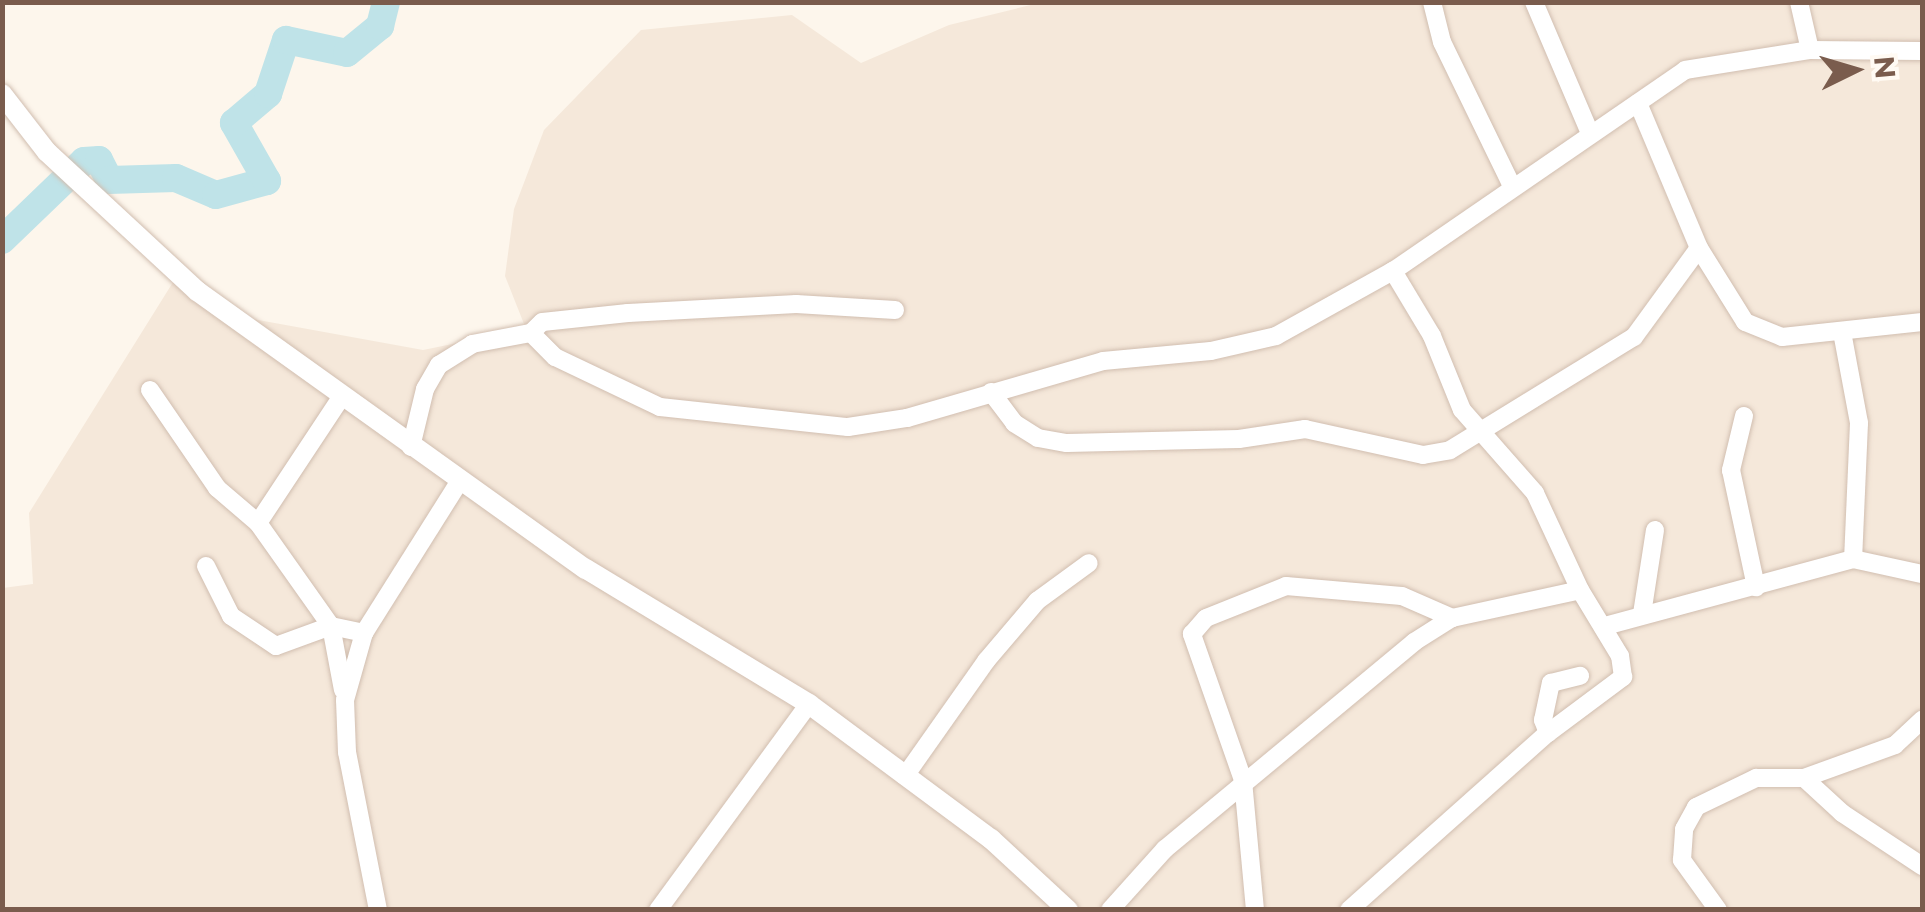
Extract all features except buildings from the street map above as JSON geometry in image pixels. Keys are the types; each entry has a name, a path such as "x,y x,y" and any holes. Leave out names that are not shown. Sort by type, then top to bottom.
{"street":[{"path":"1432,2 1442,42 1512,186"},
{"path":"1534,2 1589,131"},
{"path":"1799,2 1810,50"},
{"path":"531,333 556,358 660,407 848,427 1102,361 1211,351 1276,336 1393,271 1589,131 1684,70 1810,50 1922,51"},
{"path":"2,94 70,173 198,291 586,570 809,704 992,839 1068,910"},
{"path":"1638,103 1699,248 1745,322 1782,337 1922,322"},
{"path":"991,392 1014,423 1038,438 1066,443 1222,440 1305,429 1423,455 1450,450 1634,337 1699,248"},
{"path":"1348,910 1548,734 1623,678 1606,626 1580,590 1535,494 1478,431 1393,271"},
{"path":"411,446 426,389 440,365 472,344 531,333 542,322 796,304 895,310"},
{"path":"1842,332 1859,423 1853,559"},
{"path":"150,390 217,488 258,523 331,626 345,700 347,752 378,910"},
{"path":"258,523 342,396"},
{"path":"1744,416 1732,470 1756,588"},
{"path":"345,700 364,633 459,482"},
{"path":"1642,614 1655,530"},
{"path":"1606,626 1853,559 1922,574"},
{"path":"905,776 986,661 1038,601 1089,563"},
{"path":"206,566 231,616 249,633 276,646 331,626 364,633"},
{"path":"1255,910 1243,780 1219,703 1194,652 1192,634 1206,618 1286,586 1402,596 1452,618"},
{"path":"1110,910 1165,848 1243,780 1452,618 1580,590"},
{"path":"1548,734 1543,720 1551,684 1580,676"},
{"path":"658,910 809,704"},
{"path":"1718,910 1682,860 1684,829 1696,807 1756,778 1804,778 1895,745 1922,720"},
{"path":"1804,778 1842,814 1922,866"}],"shaded area":[{"path":"1039,3 1922,3 1922,909 3,910 3,588 33,584 29,513 175,279 252,319 423,350 526,329 505,276 514,209 544,130 641,30 792,15 861,63 949,25"}],"waterway":[{"path":"2,240 84,161 99,160 109,180 176,178 216,195 267,181 234,123 268,94 286,40 347,53 380,26 386,2"}]}
